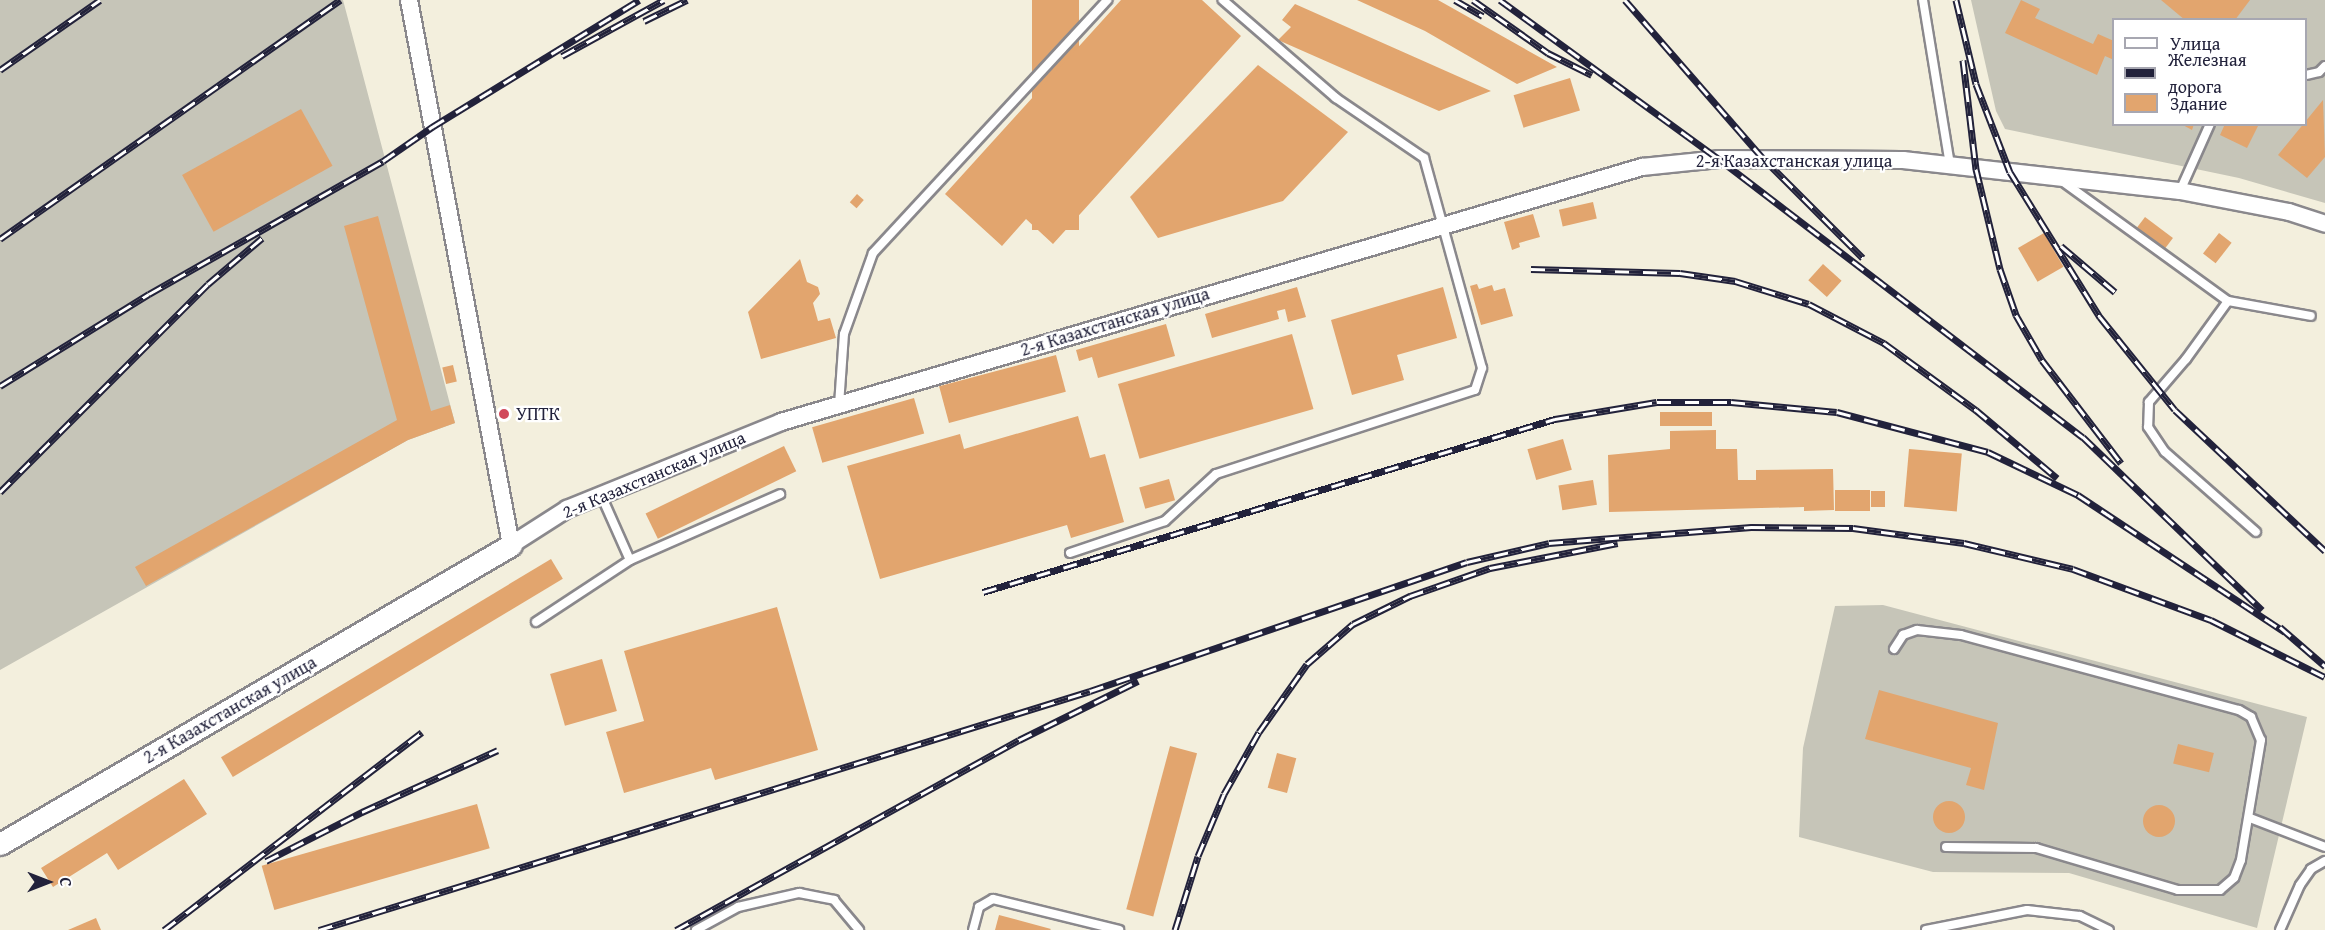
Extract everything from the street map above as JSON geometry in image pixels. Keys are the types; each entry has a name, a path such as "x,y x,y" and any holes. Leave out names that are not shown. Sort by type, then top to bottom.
{"street":[{"path":"409,0 510,545"},
{"name":"2-я Казахстанская улица","path":"0,844 510,545 567,509 781,422 1443,224 1642,167 1719,159 1903,160 2180,191 2289,212 2325,224"}],"lane":[{"path":"839,405 844,334 873,253 1107,0"},
{"path":"1070,553 1165,521 1216,474 1475,390 1482,368 1424,158 1336,98 1223,0"},
{"path":"1923,0 1950,165"},
{"path":"2307,75 2319,72 2325,66"},
{"path":"2180,191 2209,126"},
{"path":"2057,177 2228,301 2311,316"},
{"path":"2228,301 2186,360 2149,402 2148,427 2165,452 2256,532"},
{"path":"536,622 630,560 780,494"},
{"path":"601,495 630,560"},
{"path":"1894,649 1903,635 1917,630 1961,636 2239,710 2251,717 2262,740 2250,818 2234,878 2220,890 2201,893 2178,891 2036,848 1946,847"},
{"path":"2250,818 2325,847"},
{"path":"2280,930 2300,885 2311,869 2325,861"},
{"path":"696,930 738,907 799,893 834,900 859,930"},
{"path":"973,930 979,907 993,899 1119,930"},
{"path":"1926,930 2027,910 2080,916 2109,930"}],"shaded area":[{"path":"0,0 343,0 455,423 408,440 0,670"},
{"path":"1971,0 2325,0 2325,203 2239,178 2005,129 1996,111"},
{"path":"1883,605 2307,717 2257,928 2069,873 1933,872 1799,837 1803,748 1835,606"}],"building":[{"path":"1032,0 1079,0 1079,230 1032,230"},
{"path":"1121,0 1202,0 1241,36 1053,244 1026,219 1002,246 945,194"},
{"path":"1357,0 1438,0 1557,67 1517,84 1425,31"},
{"path":"2021,0 2040,9 2035,18 2093,44 2098,34 2112,40 2112,59 2105,56 2097,75 2005,33"},
{"path":"2161,0 2250,0 2236,18 2183,18"},
{"path":"1295,4 1491,91 1439,111 1278,40 1291,27 1282,20"},
{"path":"1258,65 1348,132 1283,201 1158,238 1130,197"},
{"path":"1570,78 1580,111 1524,128 1514,95"},
{"path":"2323,100 2325,157 2307,178 2278,155 2302,126 2307,126 2307,120"},
{"path":"301,109 333,166 214,232 182,175"},
{"path":"2224,126 2258,126 2247,148 2220,135"},
{"path":"857,194 864,200 857,208 850,202"},
{"path":"1593,202 1597,219 1563,226 1559,210"},
{"path":"1533,214 1540,237 1519,243 1520,247 1512,250 1504,222"},
{"path":"378,216 431,411 450,405 455,423 408,440 146,586 135,567 397,420 344,226"},
{"path":"2145,217 2173,238 2163,251 2135,230"},
{"path":"2044,233 2064,267 2038,282 2018,248"},
{"path":"2219,233 2232,243 2216,263 2203,253"},
{"path":"800,259 807,282 818,287 820,294 813,303 818,321 830,318 836,338 761,359 748,312"},
{"path":"1823,264 1842,281 1827,297 1808,280"},
{"path":"1477,284 1479,289 1492,285 1494,291 1505,288 1513,316 1481,325 1470,286"},
{"path":"1297,287 1306,317 1288,322 1285,309 1277,311 1279,319 1212,338 1205,314"},
{"path":"1443,287 1457,338 1397,355 1404,380 1352,395 1331,320"},
{"path":"1166,324 1175,356 1098,378 1092,357 1079,361 1076,350"},
{"path":"1292,334 1313,409 1140,459 1118,384"},
{"path":"1056,355 1066,392 949,423 939,386"},
{"path":"453,365 457,382 446,384 442,367"},
{"path":"914,398 924,434 822,463 812,427"},
{"path":"1660,412 1712,412 1712,426 1660,426"},
{"path":"1078,416 1090,458 1105,454 1124,522 1071,538 1067,525 880,579 847,466 960,434 964,449"},
{"path":"1716,430 1716,449 1737,449 1738,480 1756,480 1756,470 1833,469 1834,510 1804,511 1804,507 1609,512 1608,455 1670,449 1670,431"},
{"path":"1563,439 1572,470 1536,480 1527,449"},
{"path":"784,446 796,471 658,539 646,514"},
{"path":"1909,449 1962,454 1957,511 1904,507"},
{"path":"1169,479 1175,500 1145,509 1139,488"},
{"path":"1593,480 1597,505 1562,510 1558,485"},
{"path":"1835,490 1870,490 1870,511 1835,511"},
{"path":"1871,491 1885,491 1885,507 1871,507"},
{"path":"551,559 563,579 233,777 221,757"},
{"path":"777,607 818,750 715,780 711,768 624,793 606,732 644,721 624,651"},
{"path":"602,659 617,711 565,726 550,674"},
{"path":"1879,690 1998,723 1984,790 1966,785 1971,768 1865,739"},
{"path":"2178,744 2214,753 2209,772 2173,763"},
{"path":"1170,746 1197,753 1153,916 1126,909"},
{"path":"1277,753 1296,758 1287,793 1268,788"},
{"path":"184,779 207,814 118,870 107,853 53,887 41,868"},
{"path":"1949,801 1961,805 1965,817 1961,829 1949,833 1937,829 1933,817 1937,805"},
{"path":"477,804 490,848 274,910 262,866"},
{"path":"2159,805 2171,809 2175,821 2171,833 2159,837 2147,833 2143,821 2147,809"},
{"path":"999,915 1051,929 995,930"},
{"path":"96,918 101,930 68,930"}],"railway":[{"path":"0,70 100,0"},
{"path":"0,239 340,0"},
{"path":"0,386 149,294 383,161 432,127 639,0"},
{"path":"562,56 664,0"},
{"path":"644,21 687,0"},
{"path":"1455,0 1483,16"},
{"path":"1473,0 1548,53 1592,75"},
{"path":"1500,0 1719,159 2083,437 2262,610"},
{"path":"1625,0 1763,158 1863,258"},
{"path":"1956,0 1976,84 2010,172 2100,317 2175,410 2325,551"},
{"path":"1963,60 1976,169 2000,269 2016,315 2042,360 2121,463"},
{"path":"0,492 208,284 262,238"},
{"path":"2061,246 2115,292"},
{"path":"1531,269 1680,273 1735,281 1809,304 1884,343 1976,410 2057,478"},
{"path":"983,592 1555,419 1657,402 1731,402 1837,412 1988,452 2078,495 2285,632"},
{"path":"319,930 1090,691 1467,562 1549,543 1751,527 1853,528 1964,543 2073,569 2211,620 2325,677"},
{"path":"1175,930 1198,856 1224,794 1259,732 1307,664 1353,624 1410,596 1490,568 1618,543"},
{"path":"2280,627 2325,666"},
{"path":"676,930 1019,740 1138,681"},
{"path":"164,930 422,732"},
{"path":"266,861 362,812 498,750"}],"place":[{"name":"УПТК","path":"504,414"}]}
